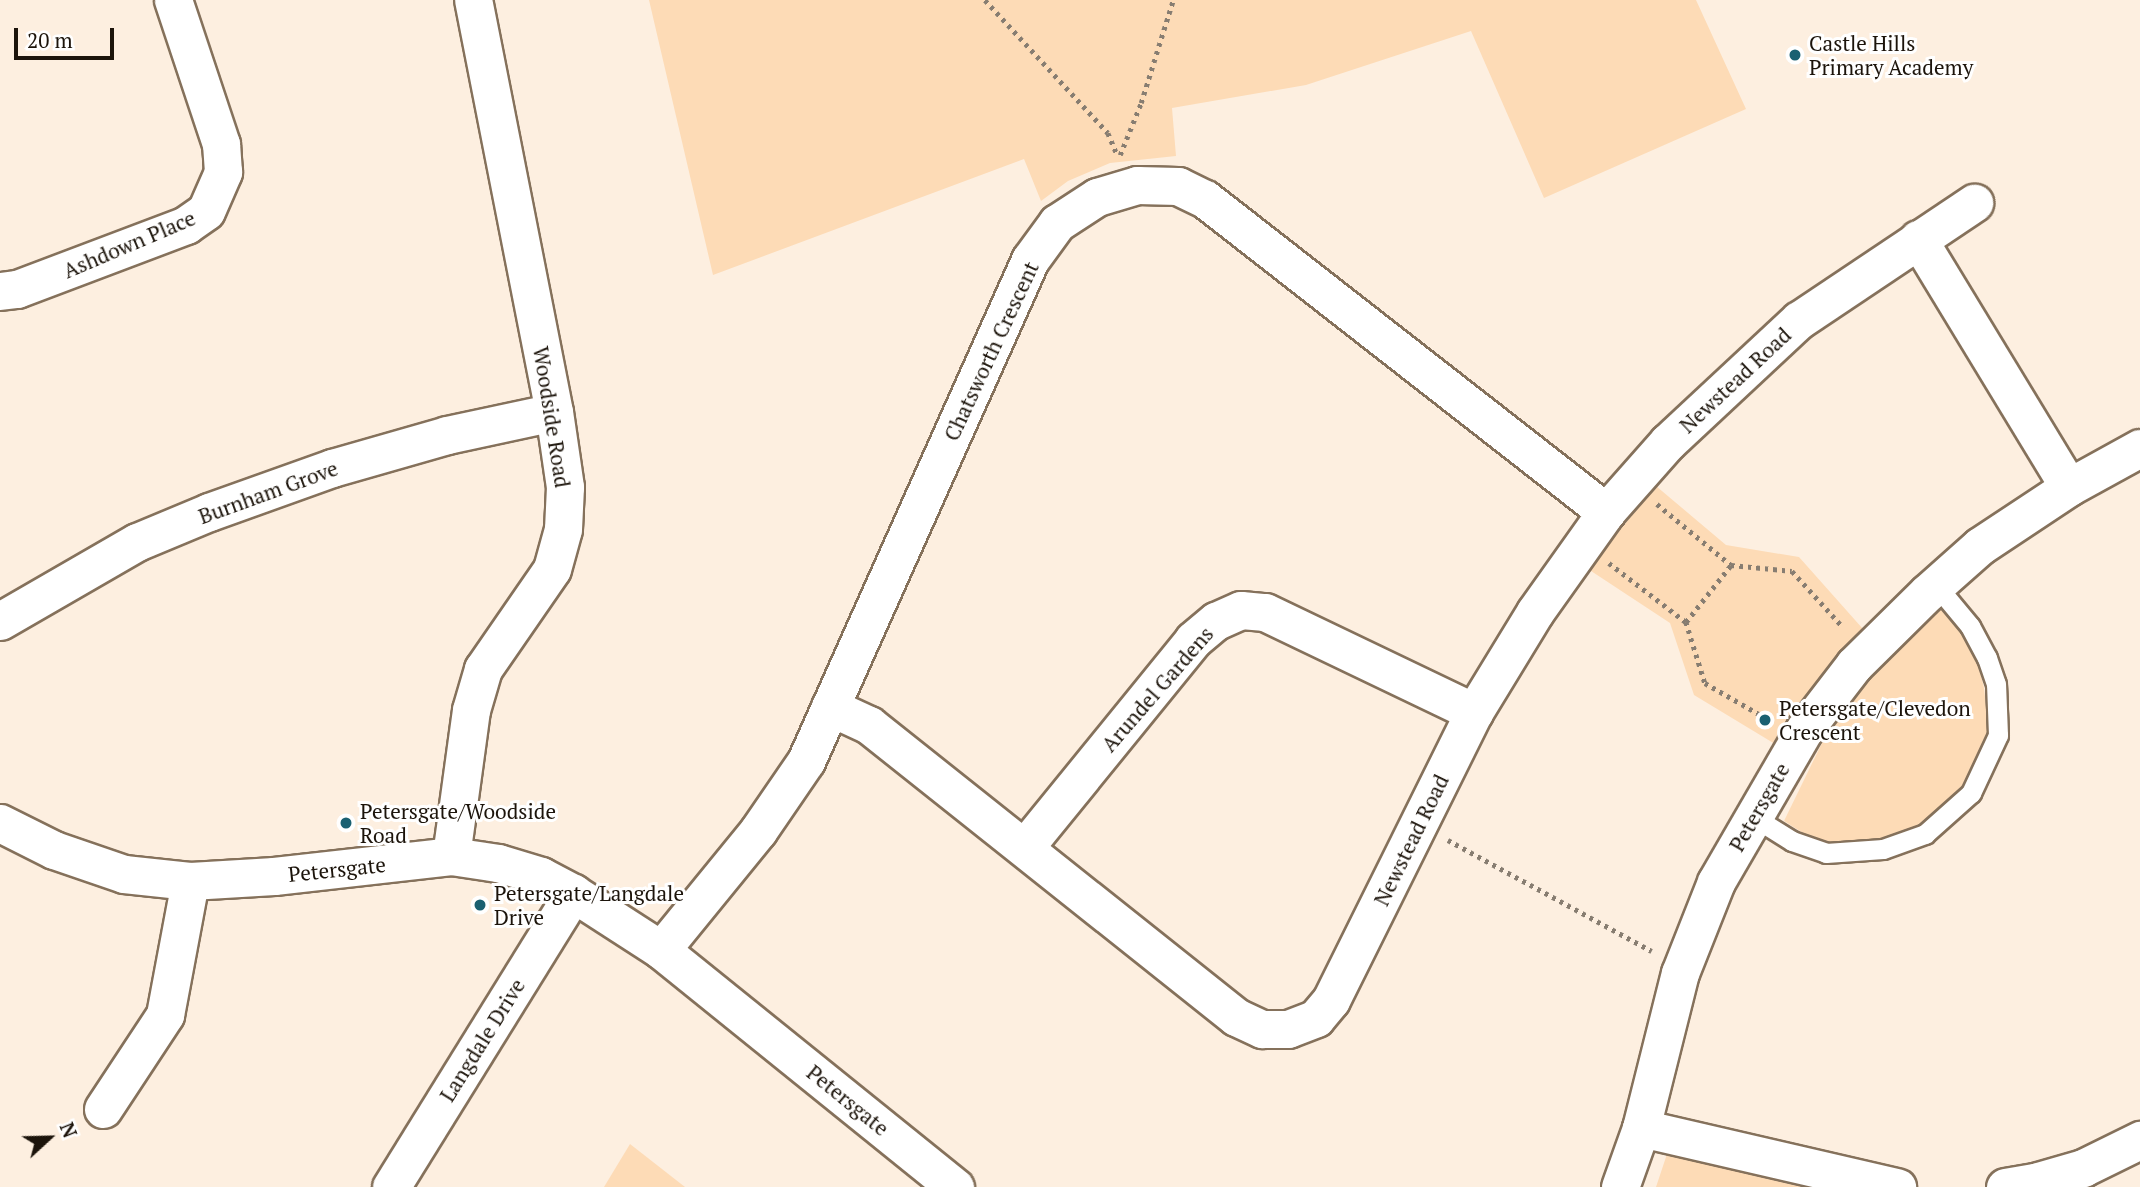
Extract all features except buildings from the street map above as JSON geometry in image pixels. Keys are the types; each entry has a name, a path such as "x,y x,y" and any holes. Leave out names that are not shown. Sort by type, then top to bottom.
{"street":[{"name":"Ashdown Place","path":"0,291 17,289 186,225 206,211 223,172 221,144 173,0"},
{"name":"Woodside Road","path":"451,856 471,710 483,669 552,569 563,529 565,487 554,412 473,0"},
{"name":"Chatsworth Crescent","path":"661,950 758,831 806,761 1030,260 1057,223 1097,197 1121,173 1137,185 1178,186 1205,199 1606,512"},
{"name":"Newstead Road","path":"830,707 869,725 1236,1017 1262,1029 1289,1029 1316,1018 1331,1000 1474,712 1535,612 1606,512 1668,442 1799,320 1974,203"},
{"path":"1918,239 2069,486"},
{"name":"Burnham Grove","path":"0,621 137,542 209,512 332,468 447,435 554,412"},
{"name":"Petersgate","path":"1620,1187 1641,1128 1684,964 1716,882 1752,816 1800,738 1867,652 1980,546 2069,486 2140,448"},
{"name":"Arundel Gardens","path":"1025,847 1193,640 1216,621 1241,610 1265,612 1474,712"},
{"name":"Petersgate","path":"0,823 54,850 124,874 190,881 274,876 451,856 498,863 541,876 573,893 661,950 955,1187"},
{"path":"103,1109 165,1015 190,881"},
{"name":"Langdale Drive","path":"391,1187 573,893"},
{"path":"1641,1128 1897,1187"},
{"path":"2005,1187 2083,1168 2140,1140"}],"lane":[{"path":"1752,816 1792,841 1826,853 1883,849 1926,834 1971,793 1998,735 1996,684 1987,658 1970,626 1936,585"}],"path":[{"path":"985,0 1108,133 1121,173"},
{"path":"1121,173 1173,0"},
{"path":"1632,483 1731,565 1791,571 1867,652"},
{"path":"1584,544 1686,622 1705,683 1800,738"},
{"path":"1686,622 1731,565"},
{"path":"1419,825 1660,955 1684,964"}],"shaded area":[{"path":"649,0 1696,0 1746,109 1544,198 1471,31 1306,85 1172,108 1176,156 1110,163 1068,181 1041,201 1024,159 713,275"},
{"path":"1656,486 1726,545 1799,557 1863,629 1775,744 1694,695 1670,623 1588,569"},
{"path":"1941,603 1977,658 1984,688 1989,730 1977,766 1953,805 1924,827 1888,837 1837,844 1814,840 1784,821 1840,706"},
{"path":"630,1144 685,1187 604,1187"},
{"path":"1667,1154 1816,1187 1656,1187"}],"place":[{"name":"Castle Hills Primary Academy","path":"1795,55"},
{"name":"Petersgate/Clevedon Crescent","path":"1765,720"},
{"name":"Petersgate/Woodside Road","path":"346,823"},
{"name":"Petersgate/Langdale Drive","path":"480,905"}]}
